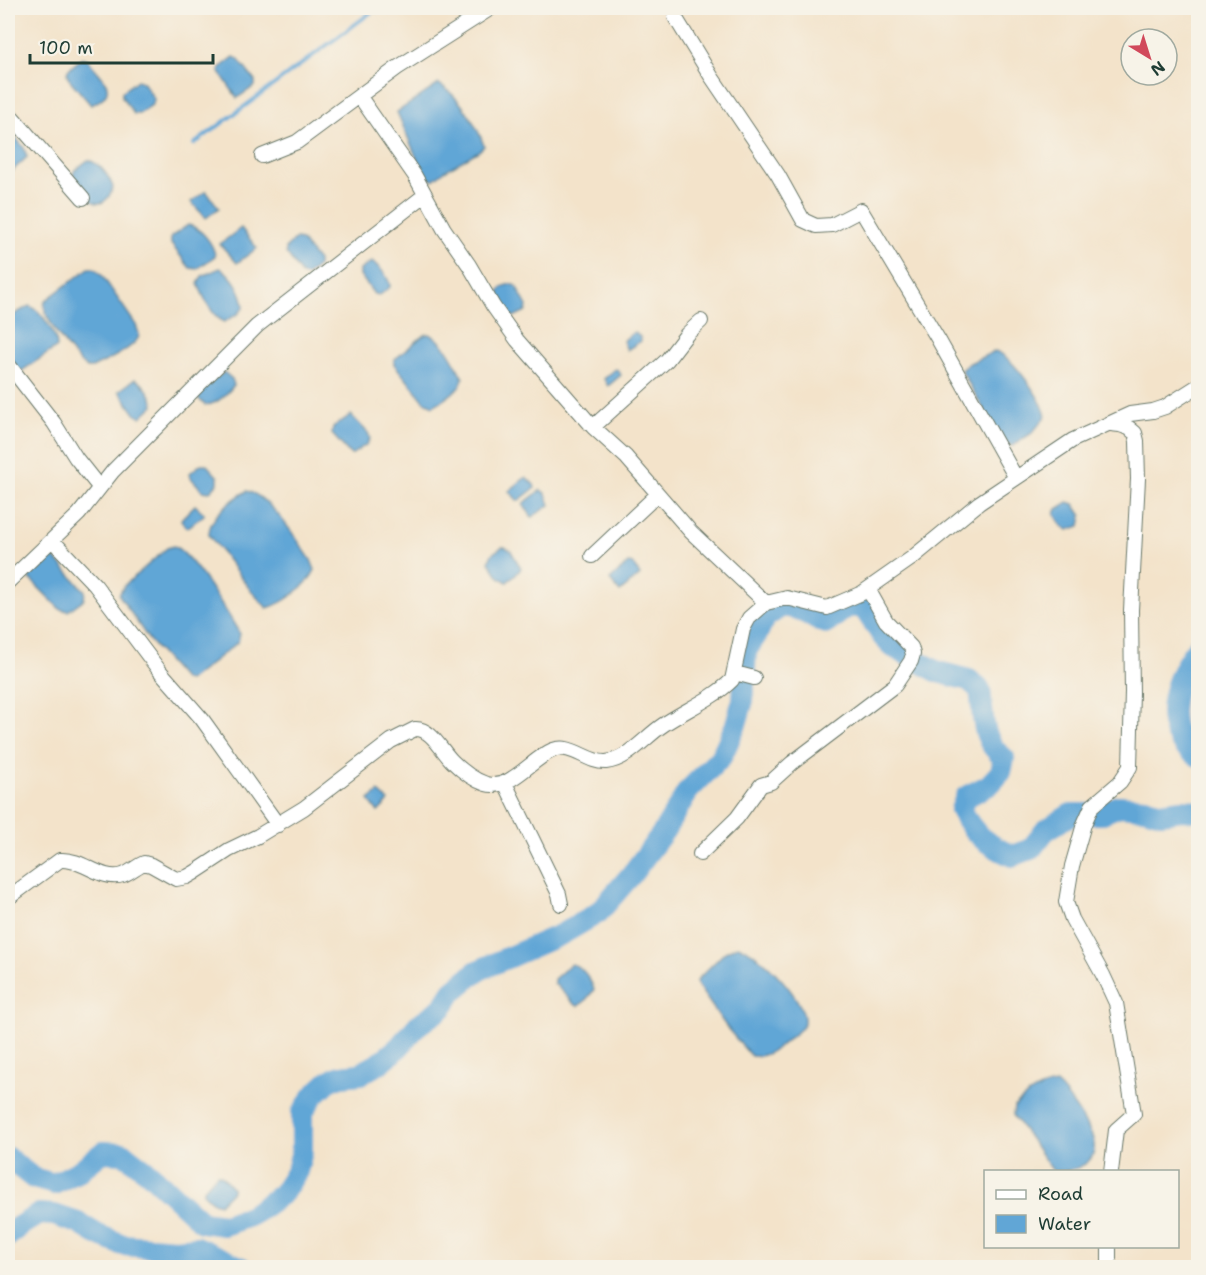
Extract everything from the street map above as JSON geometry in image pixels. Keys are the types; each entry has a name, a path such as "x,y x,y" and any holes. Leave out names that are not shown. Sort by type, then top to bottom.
{"street":[{"path":"262,156 297,142 397,68 491,8"},
{"path":"675,17 711,76 778,175 803,220 816,226 832,225 861,210 938,339 1016,478"},
{"path":"360,97 415,176 444,229 505,323 539,367 593,427 626,457 698,539 766,603"},
{"path":"8,112 83,198"},
{"path":"8,582 79,514 99,487 257,326 425,195"},
{"path":"593,427 668,360 687,334 701,321"},
{"path":"8,364 54,423 76,458 99,487"},
{"path":"8,898 60,860 78,862 109,876 122,876 144,863 176,879 186,877 229,850 278,825 304,808 391,741 415,729 427,732 450,759 478,780 492,785 505,783 557,749 567,749 598,762 615,760 662,725 728,684 737,674 743,628 749,618 766,603 787,598 827,608 868,589 912,558 979,503 1073,440 1130,414 1165,407 1198,386"},
{"path":"1111,424 1129,428 1135,433 1137,441 1138,479 1131,610 1130,767 1126,774 1092,806 1084,824 1072,866 1066,902 1072,919 1116,1004 1134,1114 1116,1130 1111,1170"},
{"path":"592,556 658,494"},
{"path":"52,540 94,585 171,684 202,719 278,825"},
{"path":"700,854 737,818 761,785 771,782 792,763 895,685 912,658 908,642 893,630 881,615 868,589"},
{"path":"737,674 754,678"},
{"path":"505,783 554,883 561,904"},
{"path":"1109,1248 1109,1268"}],"water":[{"path":"234,57 255,81 255,86 237,98 219,71"},
{"path":"82,58 87,59 103,78 107,89 106,95 91,105 67,74 68,70"},
{"path":"137,80 143,82 154,99 153,104 139,114 134,114 122,97 122,92"},
{"path":"439,84 466,111 484,146 433,180 427,178 421,168 397,112"},
{"path":"8,128 24,148 27,157 8,173"},
{"path":"88,160 104,170 113,187 103,202 98,203 87,197 73,176 74,171"},
{"path":"206,191 219,208 206,218 191,202"},
{"path":"188,225 202,233 214,251 215,256 197,269 190,268 171,244 171,237"},
{"path":"241,228 257,248 237,263 220,244"},
{"path":"296,239 301,240 318,261 318,266 306,276 302,275 286,253 286,248"},
{"path":"371,262 381,269 390,284 390,287 380,295 374,294 360,275 360,270"},
{"path":"89,268 94,268 101,274 136,325 139,335 133,345 92,368 87,368 67,347 53,326 45,308 45,301"},
{"path":"220,268 236,285 242,296 244,307 238,314 224,322 211,310 198,284 202,276"},
{"path":"511,284 516,286 527,306 526,311 513,317 502,303 499,293 504,286"},
{"path":"29,306 34,308 48,323 57,347 20,372 8,358 8,318"},
{"path":"634,332 641,341 627,350 623,341"},
{"path":"429,334 445,347 463,378 455,391 433,406 425,402 394,364 394,360 424,335"},
{"path":"995,351 1018,369 1039,399 1046,416 1032,433 1012,446 1002,441 961,370 968,364"},
{"path":"615,369 621,375 608,386 604,379"},
{"path":"224,372 232,379 234,385 218,401 205,405 197,397 199,392"},
{"path":"135,379 147,390 154,405 141,417 136,415 119,391"},
{"path":"351,415 370,438 367,444 351,455 332,434 333,427"},
{"path":"201,464 206,464 218,477 218,483 209,492 203,491 191,478 190,473"},
{"path":"526,477 535,488 518,501 509,491"},
{"path":"541,490 546,494 550,505 532,517 523,504"},
{"path":"247,491 265,502 283,520 311,560 315,570 307,582 294,594 267,608 209,535 217,515"},
{"path":"1068,502 1074,504 1082,516 1080,526 1068,530 1062,526 1055,514 1057,509"},
{"path":"195,505 204,515 187,528 181,520"},
{"path":"174,546 201,573 240,634 238,642 189,681 184,680 149,640 119,595 124,586 167,548"},
{"path":"502,547 511,551 521,568 507,582 499,577 489,562 492,554"},
{"path":"50,553 85,591 84,599 68,611 60,609 30,579 27,573 36,561"},
{"path":"628,563 633,564 640,575 620,592 610,580"},
{"path":"379,792 389,801 378,812 369,800"},
{"path":"737,946 758,957 782,980 801,1007 804,1019 802,1028 772,1051 758,1056 751,1056 728,1029 698,986 697,980 725,952"},
{"path":"571,964 579,967 586,974 594,990 578,1006 554,983 554,979"},
{"path":"1056,1084 1067,1096 1092,1136 1093,1155 1083,1165 1068,1170 1052,1170 1013,1115 1014,1107 1028,1095"},
{"path":"217,1174 221,1175 232,1187 232,1191 219,1204 203,1193"}],"waterway":[{"path":"194,144 373,11 393,8"},
{"path":"8,1158 33,1178 54,1184 79,1171 103,1152 123,1153 148,1172 202,1222 224,1225 252,1215 283,1193 297,1171 302,1151 302,1113 314,1095 329,1081 341,1076 360,1074 380,1063 399,1047 418,1025 442,1008 453,991 477,971 562,934 598,913 632,874 664,831 688,791 721,757 735,727 743,700 746,651 764,618 782,606 798,610 827,623 847,607 858,606 865,610 883,637 893,647 938,672 969,680 980,690 984,727 996,751 1004,758 1001,772 989,785 966,797 961,810 976,833 1012,856 1031,849 1045,831 1071,814 1100,814 1119,806 1145,808 1161,813 1181,810 1198,811"},
{"path":"1198,647 1181,674 1172,704 1176,734 1185,746 1198,756"},
{"path":"8,1236 39,1214 54,1215 78,1223 98,1235 123,1245 175,1249 196,1247 242,1268"}]}
